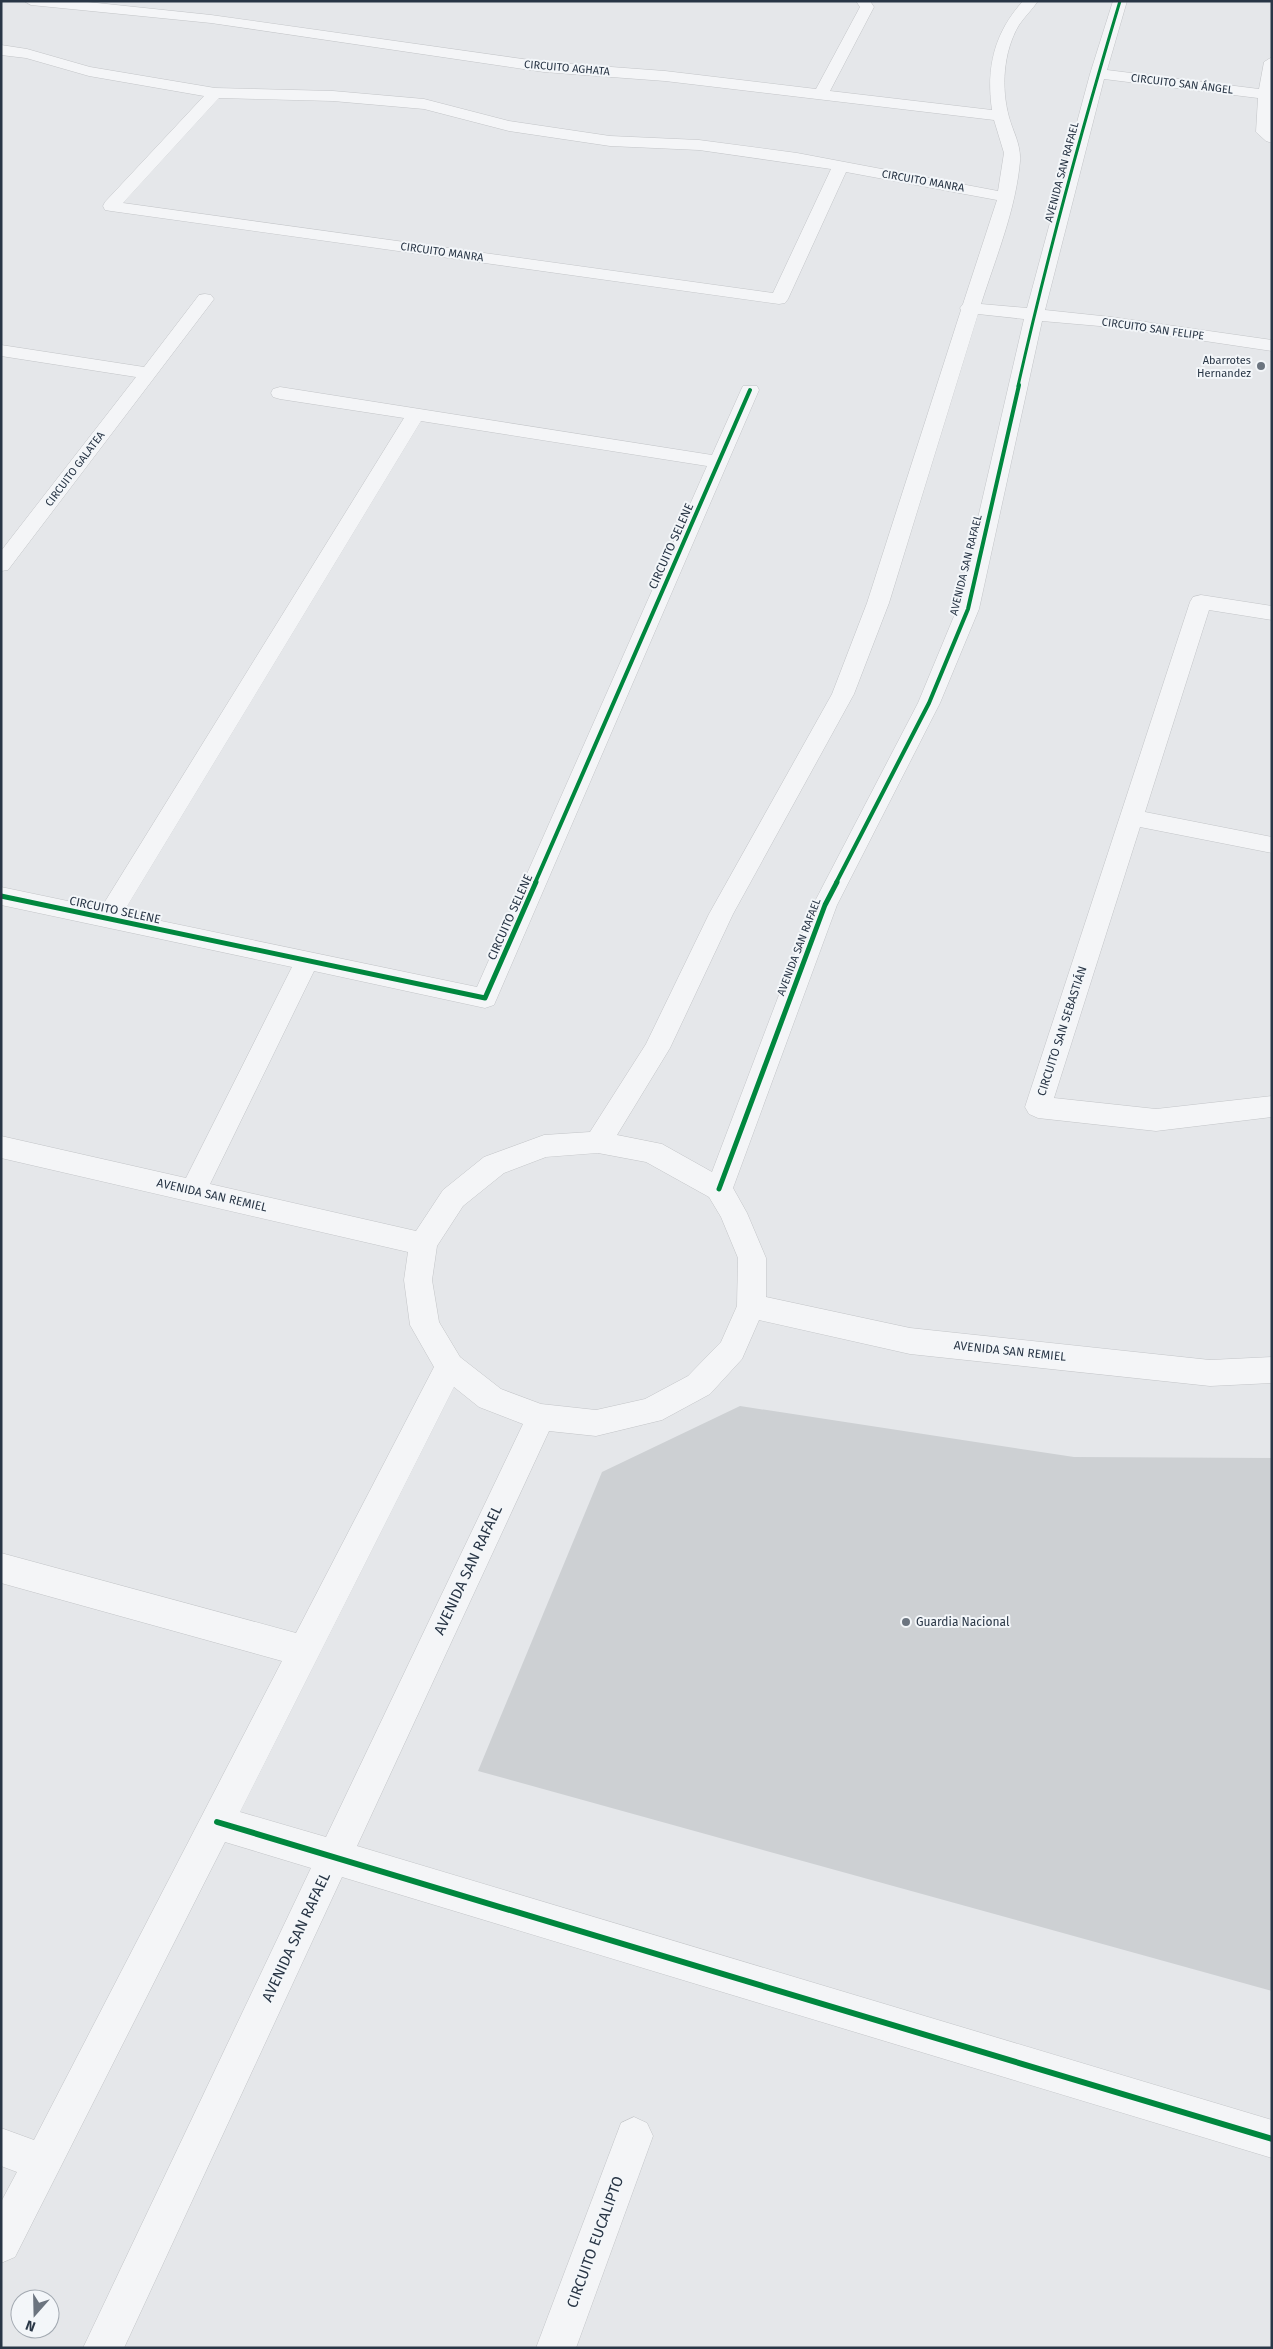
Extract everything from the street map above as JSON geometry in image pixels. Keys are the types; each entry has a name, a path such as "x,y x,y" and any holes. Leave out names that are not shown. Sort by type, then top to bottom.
{"street":[{"name":"CIRCUITO AGHATA","path":"31,1 211,18 535,66 665,76 1000,116"},
{"path":"821,94 867,7 863,1"},
{"path":"598,1142 657,1048 721,914 843,694 878,603 969,308 1006,196 1012,148 1000,116 995,78 1002,43 1020,13 1031,1"},
{"name":"AVENIDA SAN RAFAEL","path":"719,1189 824,905 929,703 968,609 1034,316 1098,74 1120,1"},
{"path":"211,18 222,7"},
{"name":"CIRCUITO MANRA","path":"1,50 27,54 89,71 215,93 333,96 424,104 509,126 610,141 699,145 841,166 1006,196"},
{"path":"1272,62 1266,94 1264,132 1272,138"},
{"name":"CIRCUITO SAN ÁNGEL","path":"1098,74 1266,94"},
{"name":"CIRCUITO MANRA","path":"215,93 111,206 779,299 841,166"},
{"name":"CIRCUITO GALATEA","path":"1,565 205,299"},
{"name":"CIRCUITO SAN FELIPE","path":"969,308 1034,316 1111,322 1272,346"},
{"path":"1,350 149,373"},
{"name":"CIRCUITO SELENE","path":"1,896 485,998 750,390"},
{"path":"280,393 719,462"},
{"name":"CIRCUITO SELENE","path":"107,919 416,414"},
{"name":"CIRCUITO SAN SEBASTIÁN","path":"1272,613 1201,602 1038,1107 1156,1120 1272,1106"},
{"path":"1131,818 1272,845"},
{"path":"193,1191 308,961"},
{"path":"598,1142 652,1152 719,1189 733,1213 752,1258 751,1306 732,1350 698,1386 651,1411 596,1423 540,1417 490,1398 450,1366 425,1325 418,1280 423,1244 453,1198 494,1165 544,1146 598,1142"},
{"name":"AVENIDA SAN REMIEL","path":"1,1147 423,1244"},
{"name":"AVENIDA SAN REMIEL","path":"751,1306 910,1341 1210,1373 1272,1370"},
{"path":"1,2243 450,1366"},
{"name":"AVENIDA SAN RAFAEL","path":"103,2348 540,1417"},
{"path":"1,1568 304,1651"},
{"path":"216,1822 1272,2139"},
{"name":"CIRCUITO EUCALIPTO","path":"556,2348 634,2136"},
{"path":"1,2147 43,2162"}],"building":[{"name":"Guardia Nacional","path":"740,1406 1074,1457 1272,1458 1272,1991 478,1771 602,1472"}],"cycle path":[{"path":"719,1189 825,905 929,703 968,609 1034,316 1098,74 1120,1"},
{"path":"1,896 485,998 750,390"},
{"path":"217,1822 1272,2139"}],"place":[{"name":"Abarrotes Hernandez","path":"1261,366"},
{"name":"Guardia Nacional","path":"906,1622"}]}
